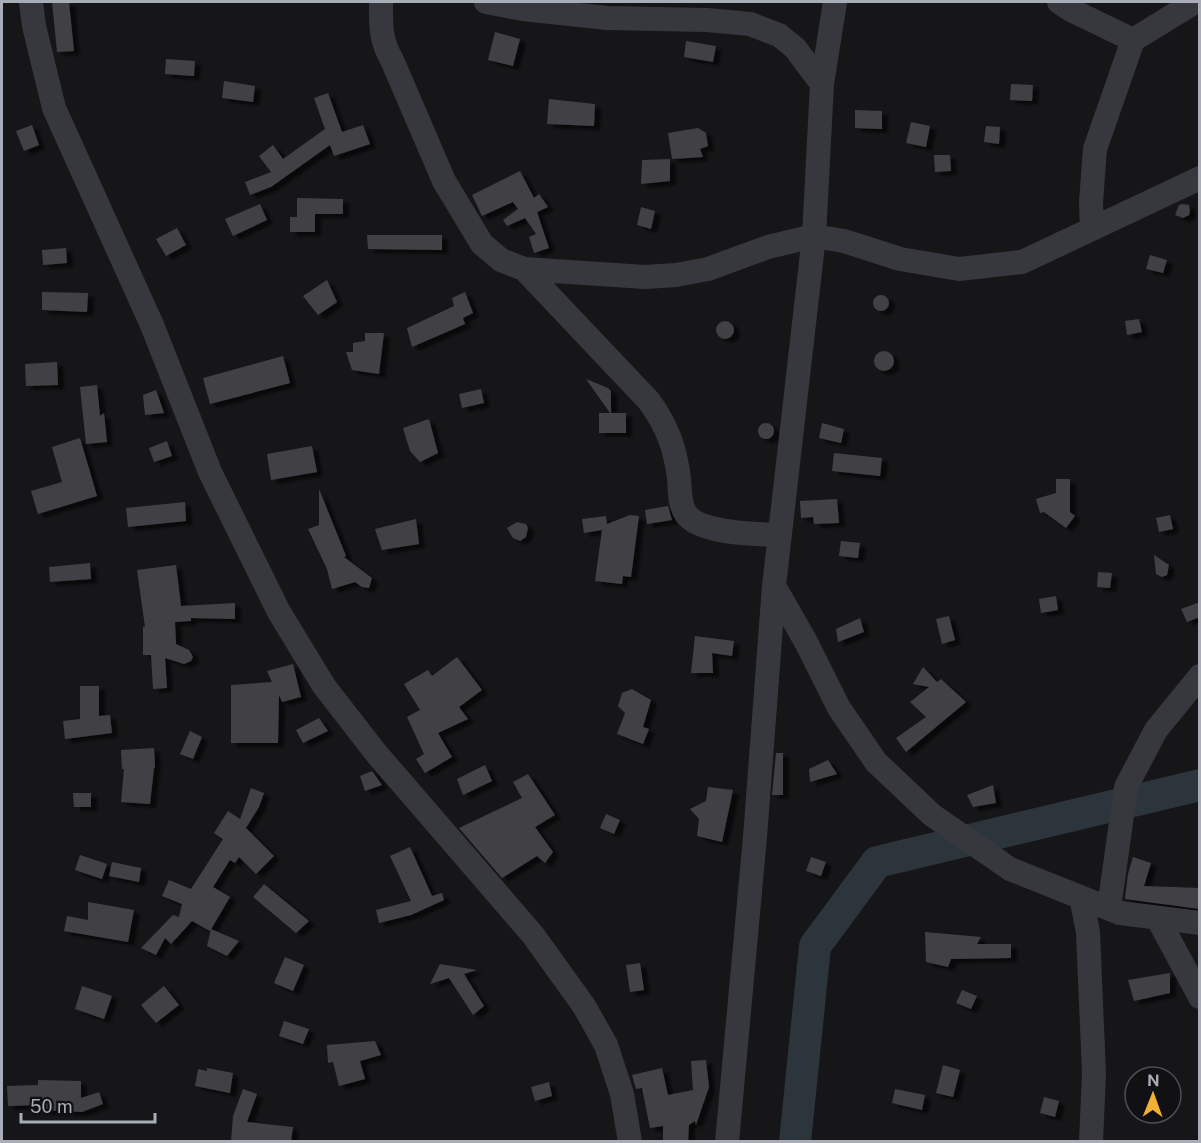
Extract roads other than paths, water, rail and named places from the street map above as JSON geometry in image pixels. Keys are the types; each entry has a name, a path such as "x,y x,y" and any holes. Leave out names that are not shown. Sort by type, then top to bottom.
{"street":[{"path":"31,2 34,26 54,108 152,325 210,472 279,612 330,694 383,761 533,935 584,1006 609,1055 622,1094 630,1142"},
{"path":"381,2 384,46 444,181 482,244 501,260 524,269 645,277 676,275 708,269 768,247 814,236 844,241 900,259 959,269 1023,262 1200,178"},
{"path":"486,2 523,9 607,18 707,20 750,24 779,35 795,48 822,84"},
{"path":"731,2 750,24"},
{"path":"726,1142 755,837 774,586 814,236 822,84 835,2"},
{"path":"1059,2 1133,40"},
{"path":"1092,229 1091,202 1095,148 1133,40 1195,2"},
{"path":"524,269 648,401 663,421 673,445 680,497 686,515 701,524 720,530 780,534"},
{"path":"774,586 806,642 839,708 876,762 932,815 1010,869 1120,913 1200,923"},
{"path":"1109,908 1126,787 1156,730 1200,676"},
{"path":"1081,897 1089,944 1094,1073 1091,1142"},
{"path":"1158,919 1200,998"}],"waterway":[{"path":"795,1142 815,946 877,862 1200,785"}]}
